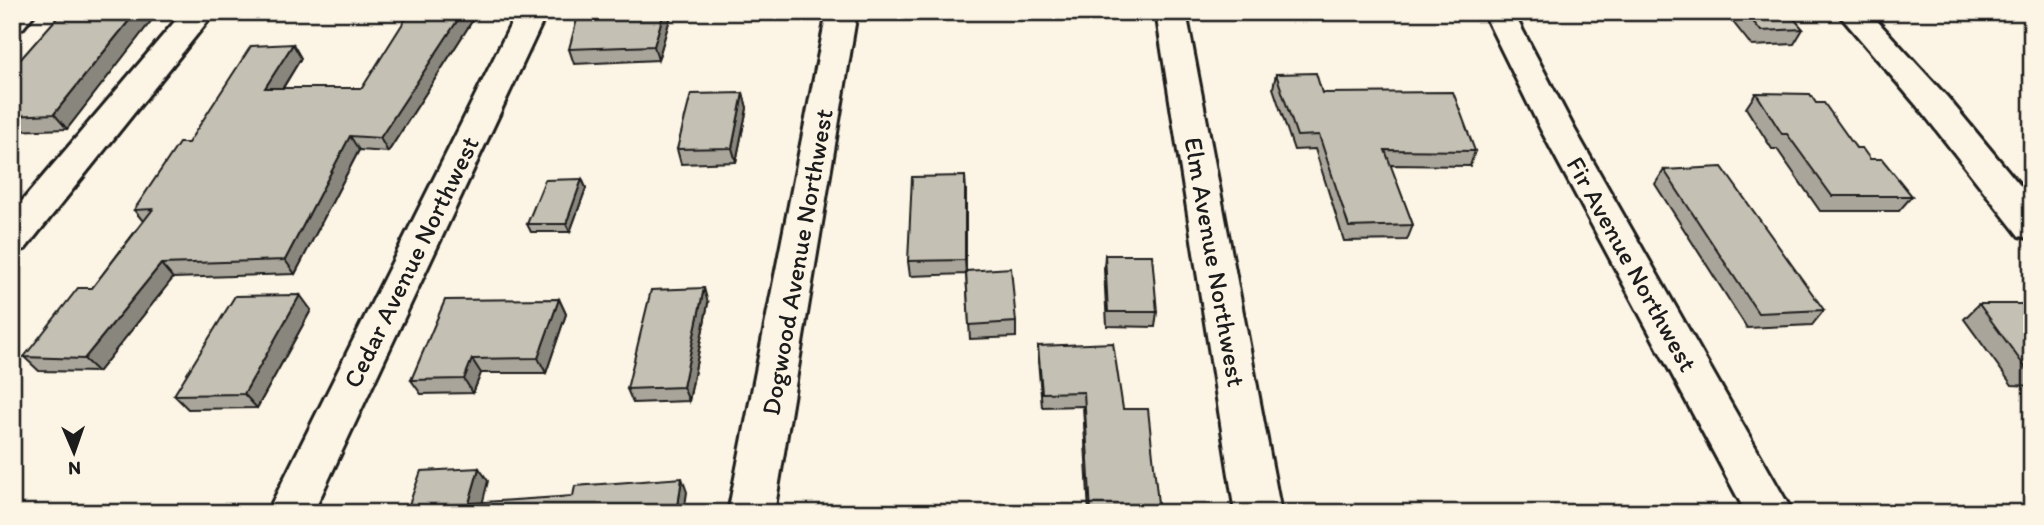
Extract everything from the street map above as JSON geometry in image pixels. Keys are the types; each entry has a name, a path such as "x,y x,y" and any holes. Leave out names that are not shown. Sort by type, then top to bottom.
{"street":[{"path":"12,21 22,12"},
{"path":"12,239 200,12"},
{"name":"Cedar Avenue Northwest","path":"290,513 532,12"},
{"name":"Dogwood Avenue Northwest","path":"751,513 842,12"},
{"name":"Elm Avenue Northwest","path":"1171,12 1258,513"},
{"name":"Fir Avenue Northwest","path":"1498,12 1558,130 1770,513"},
{"path":"1852,12 1935,105 2032,226"}],"building":[{"path":"62,12 136,12 54,114 12,116 12,69"},
{"path":"410,12 463,12 380,138 350,136 285,260 161,264 84,359 24,357 78,288 92,288 153,209 134,210 179,143 188,143 251,46 293,44 265,88 362,88"},
{"path":"579,12 664,12 654,46 569,49"},
{"path":"1745,12 1788,12 1803,29 1761,31"},
{"path":"1316,73 1322,93 1453,92 1475,151 1385,150 1413,225 1349,227 1319,135 1297,136 1276,74"},
{"path":"743,93 732,148 677,149 691,94"},
{"path":"1756,93 1810,94 1816,103 1824,103 1856,148 1862,148 1870,159 1882,159 1912,196 1832,196 1787,134 1782,134"},
{"path":"1722,167 1824,310 1758,313 1664,170"},
{"path":"965,176 965,260 908,261 912,177"},
{"path":"582,179 566,224 527,224 545,180"},
{"path":"1105,255 1152,255 1157,312 1108,312"},
{"path":"1011,268 1016,322 969,325 966,271"},
{"path":"704,288 683,387 627,389 651,290"},
{"path":"300,295 244,394 174,395 235,296"},
{"path":"559,299 538,358 472,359 464,379 411,380 445,300"},
{"path":"1979,304 2032,304 2032,371 2028,371"},
{"path":"1113,343 1123,409 1148,409 1159,513 1091,513 1084,392 1042,393 1038,346"},
{"path":"479,468 469,503 573,496 575,486 682,478 677,513 406,513 421,471"}]}
